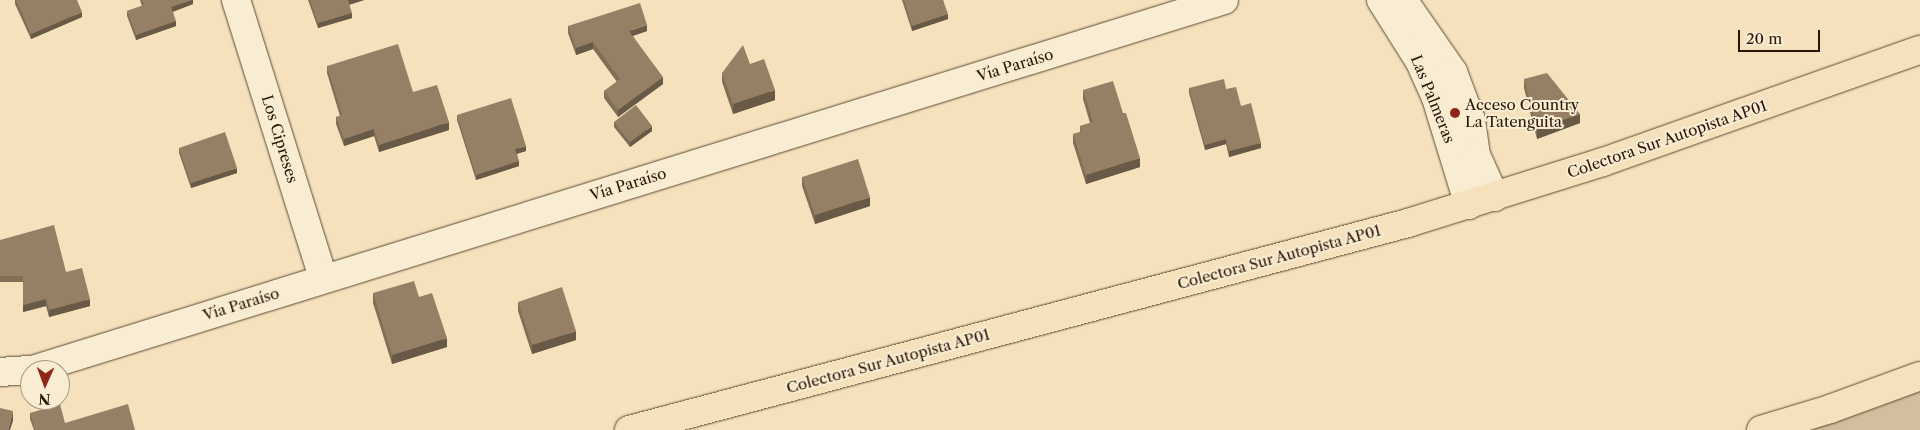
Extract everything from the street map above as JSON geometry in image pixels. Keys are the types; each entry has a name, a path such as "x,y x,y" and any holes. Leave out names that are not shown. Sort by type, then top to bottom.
{"main road":[{"name":"Colectora Sur Autopista AP01","path":"629,430 1408,223 1603,162 1920,50"},
{"path":"1761,430 1830,409 1920,376"}],"street":[{"name":"Los Cipreses","path":"236,0 323,278"},
{"name":"Vía Paraíso","path":"63,360 1224,0"},
{"name":"Las Palmeras","path":"1381,0 1420,62 1436,98 1469,205"},
{"name":"Las Palmeras","path":"1403,0 1453,72 1471,120 1476,155 1495,197"},
{"name":"Vía Paraíso","path":"0,372 20,371"}],"shaded area":[{"path":"1920,376 1920,430 1761,430"}],"building":[{"path":"16,0 77,0 82,12 31,34"},
{"path":"142,0 192,0 171,7 176,21 136,35 127,11 144,5"},
{"path":"310,0 348,0 352,13 318,23"},
{"path":"904,0 943,0 948,14 912,26"},
{"path":"640,3 647,25 629,31 663,77 618,110 604,91 620,79 593,42 576,48 568,26"},
{"path":"398,44 413,92 437,85 449,122 379,145 374,129 344,139 336,117 342,115 327,66"},
{"path":"743,45 750,64 764,59 775,90 733,104 722,73"},
{"path":"1547,73 1580,114 1537,129 1524,79"},
{"path":"1224,79 1226,89 1236,87 1241,106 1251,103 1261,143 1229,151 1226,139 1205,145 1189,88"},
{"path":"1113,81 1123,113 1126,113 1140,158 1086,175 1073,134 1081,132 1080,126 1093,122 1083,90"},
{"path":"511,98 526,146 515,149 519,161 476,175 457,115"},
{"path":"636,105 652,126 630,142 614,122"},
{"path":"225,132 237,168 191,183 179,148"},
{"path":"858,159 870,197 815,215 802,177"},
{"path":"54,225 66,272 82,268 90,299 49,310 46,299 23,305 23,276 0,276 0,240"},
{"path":"414,281 419,297 432,293 447,338 392,355 373,293"},
{"path":"562,287 576,331 532,345 518,302"},
{"path":"128,404 135,430 35,430 30,413 40,410 62,410 65,423"},
{"path":"0,408 13,411 8,430 0,430"}],"place":[{"name":"Acceso Country La Tatenguita","path":"1455,113"}]}
